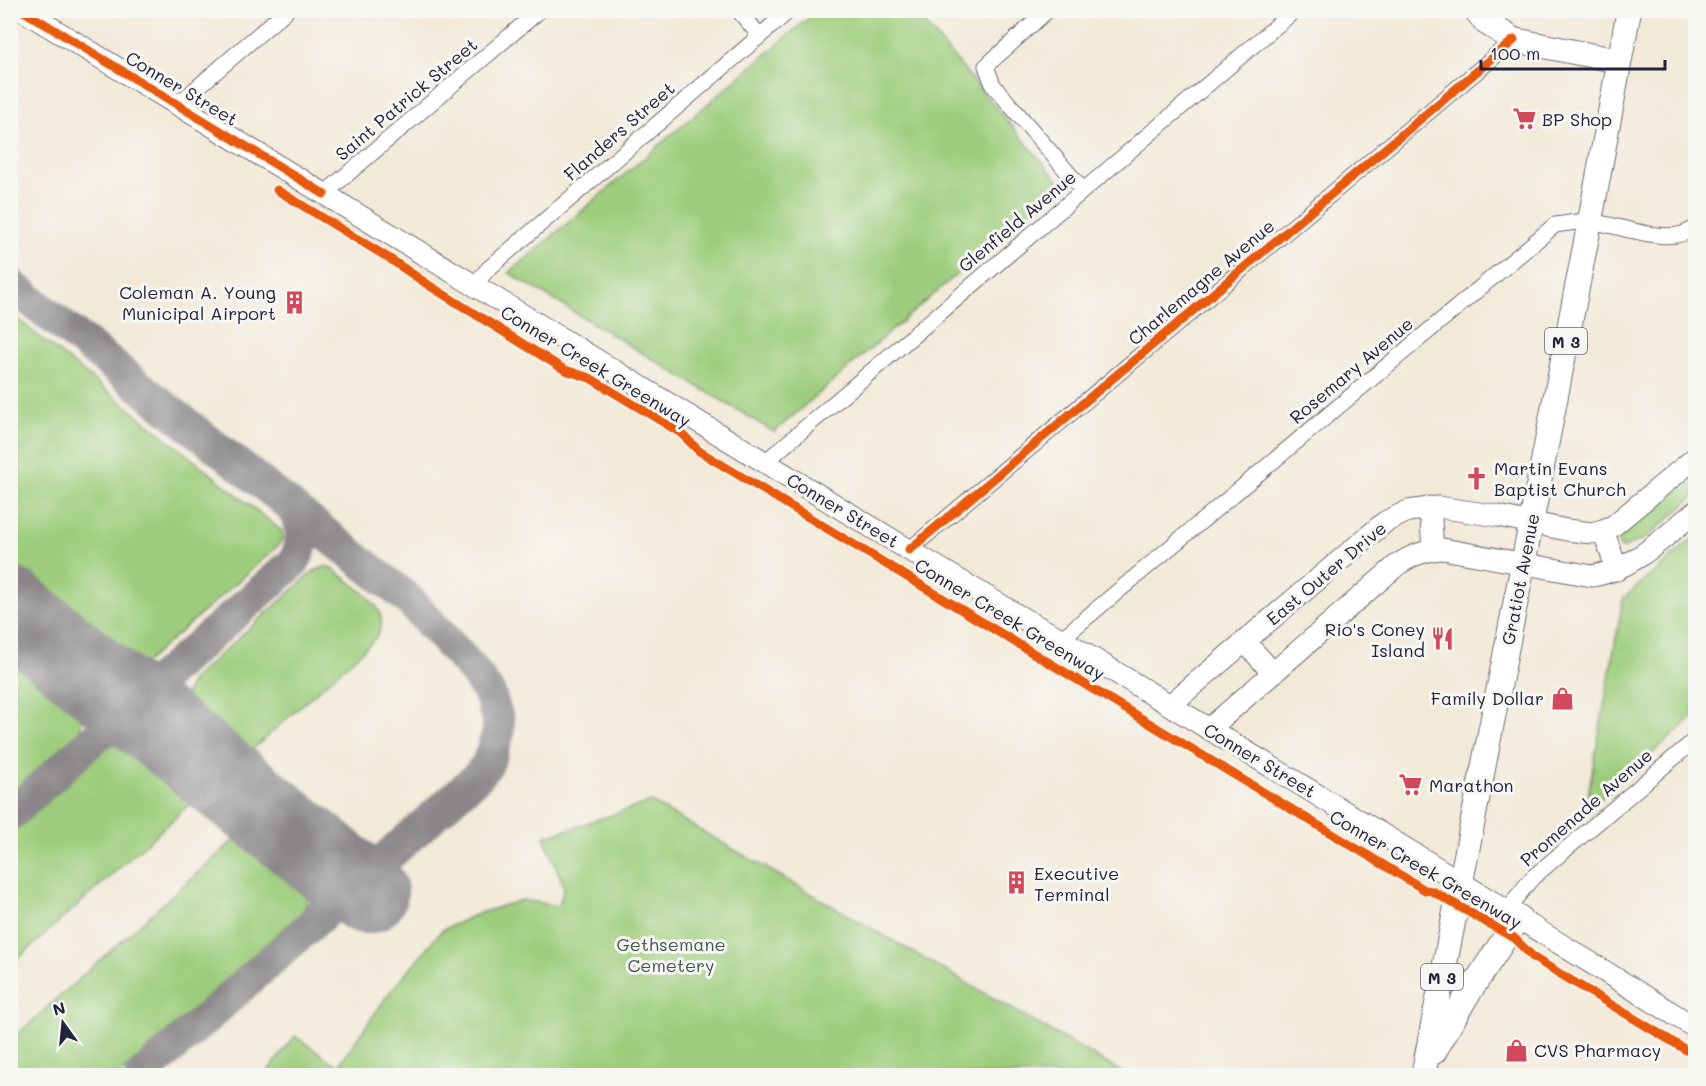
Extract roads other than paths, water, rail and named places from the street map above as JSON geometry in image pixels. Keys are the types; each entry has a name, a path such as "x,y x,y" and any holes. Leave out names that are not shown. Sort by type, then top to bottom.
{"main road":[{"path":"1476,10 1485,22 1514,40 1619,61"},
{"name":"Gratiot Avenue","path":"1423,1073 1590,221 1629,10"},
{"name":"Conner Street","path":"26,11 909,550 1061,639 1694,1025"},
{"path":"1617,570 1603,530 1613,525 1695,457"},
{"path":"1430,507 1433,549"},
{"name":"East Outer Drive","path":"1170,705 1385,522 1408,511 1430,507 1449,507 1567,530 1592,533 1603,530"},
{"path":"1209,729 1397,565 1411,556 1433,549 1443,549 1592,576 1617,570 1656,544 1695,511"},
{"path":"1245,642 1273,673"},
{"path":"1423,1073 1514,914"}],"street":[{"path":"177,105 287,10"},
{"name":"Saint Patrick Street","path":"324,194 540,10"},
{"path":"738,10 760,36"},
{"name":"Flanders Street","path":"475,284 488,269 790,10"},
{"path":"1047,10 986,66 993,85 1083,190"},
{"name":"Glenfield Avenue","path":"765,462 1294,10"},
{"name":"Charlemagne Avenue","path":"909,550 1514,40"},
{"name":"Rosemary Avenue","path":"1061,639 1555,225 1590,221 1669,237 1688,233 1695,227"},
{"name":"Promenade Avenue","path":"1514,914 1516,898 1532,878 1695,739"}],"place":[{"name":"BP Shop","path":"1524,119"},
{"name":"Coleman A. Young Municipal Airport","path":"294,302"},
{"name":"Martin Evans Baptist Church","path":"1476,478"},
{"name":"Rio's Coney Island","path":"1443,639"},
{"name":"Family Dollar","path":"1562,698"},
{"name":"Marathon","path":"1411,785"},
{"name":"Executive Terminal","path":"1016,883"},
{"name":"CVS Pharmacy","path":"1516,1050"}],"park label":[{"name":"Gethsemane Cemetery","path":"671,954"}]}
